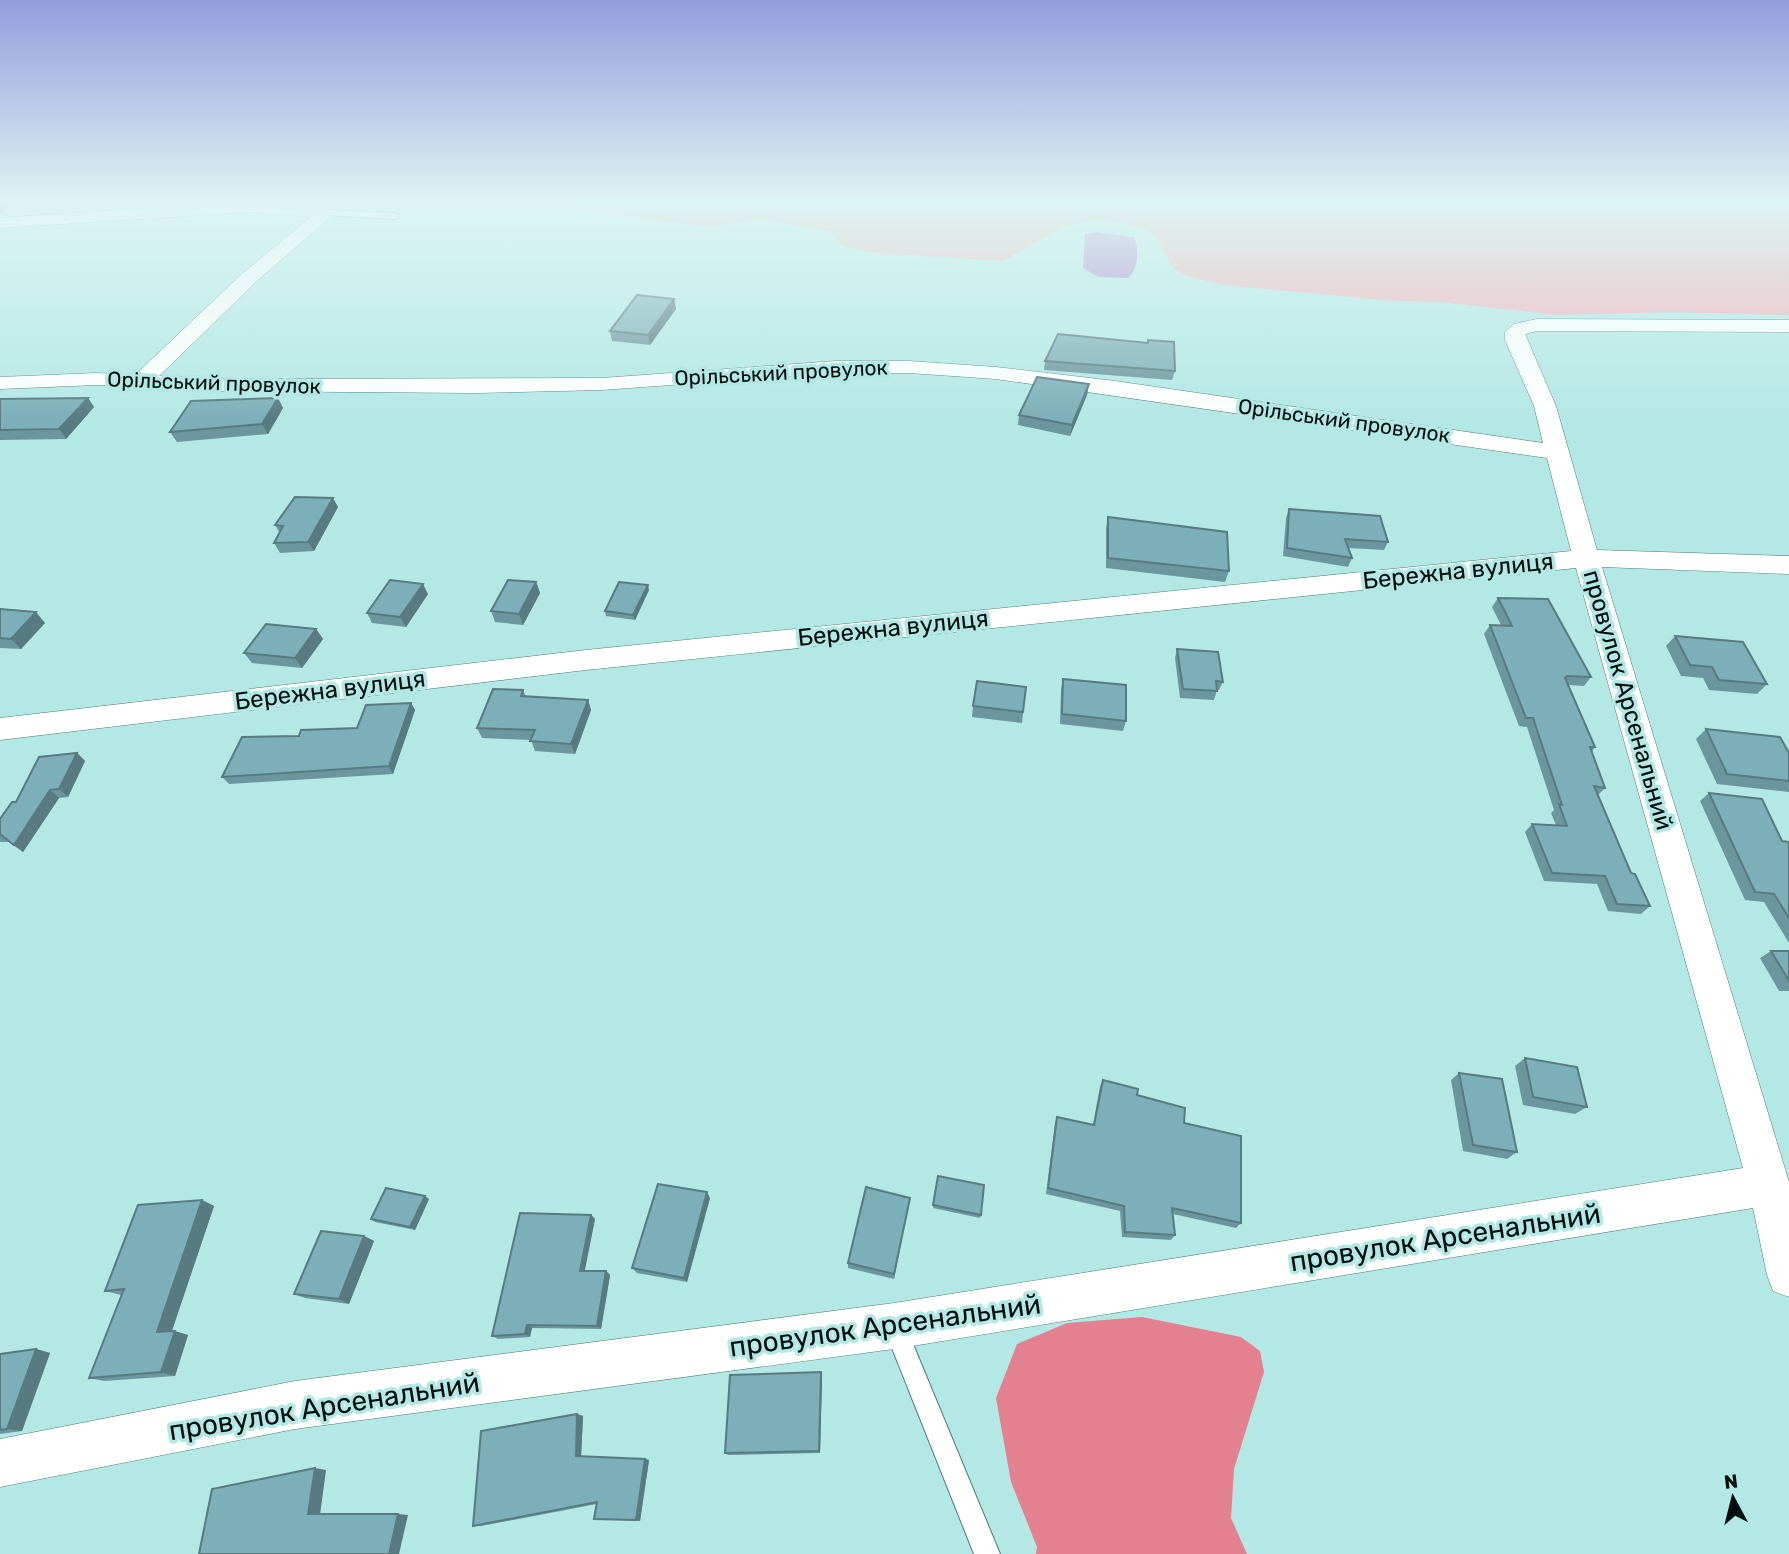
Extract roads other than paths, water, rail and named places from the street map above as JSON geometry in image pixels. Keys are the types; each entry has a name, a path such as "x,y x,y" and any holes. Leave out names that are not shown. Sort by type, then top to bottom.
{"street":[{"path":"142,380 253,275"},
{"name":"провулок Арсенальний","path":"1789,326 1537,325 1521,327 1515,332 1515,340 1545,406 1586,558 1769,1185 1789,1275"},
{"name":"Орільський провулок","path":"0,383 142,380 214,385 602,384 822,368 909,367 996,373 1102,386 1556,452"},
{"name":"Бережна вулиця","path":"0,729 600,658 1586,558 1789,565"},
{"name":"провулок Арсенальний","path":"0,1464 295,1405 894,1326 1769,1185"}],"lane":[{"path":"894,1326 986,1554"}]}
